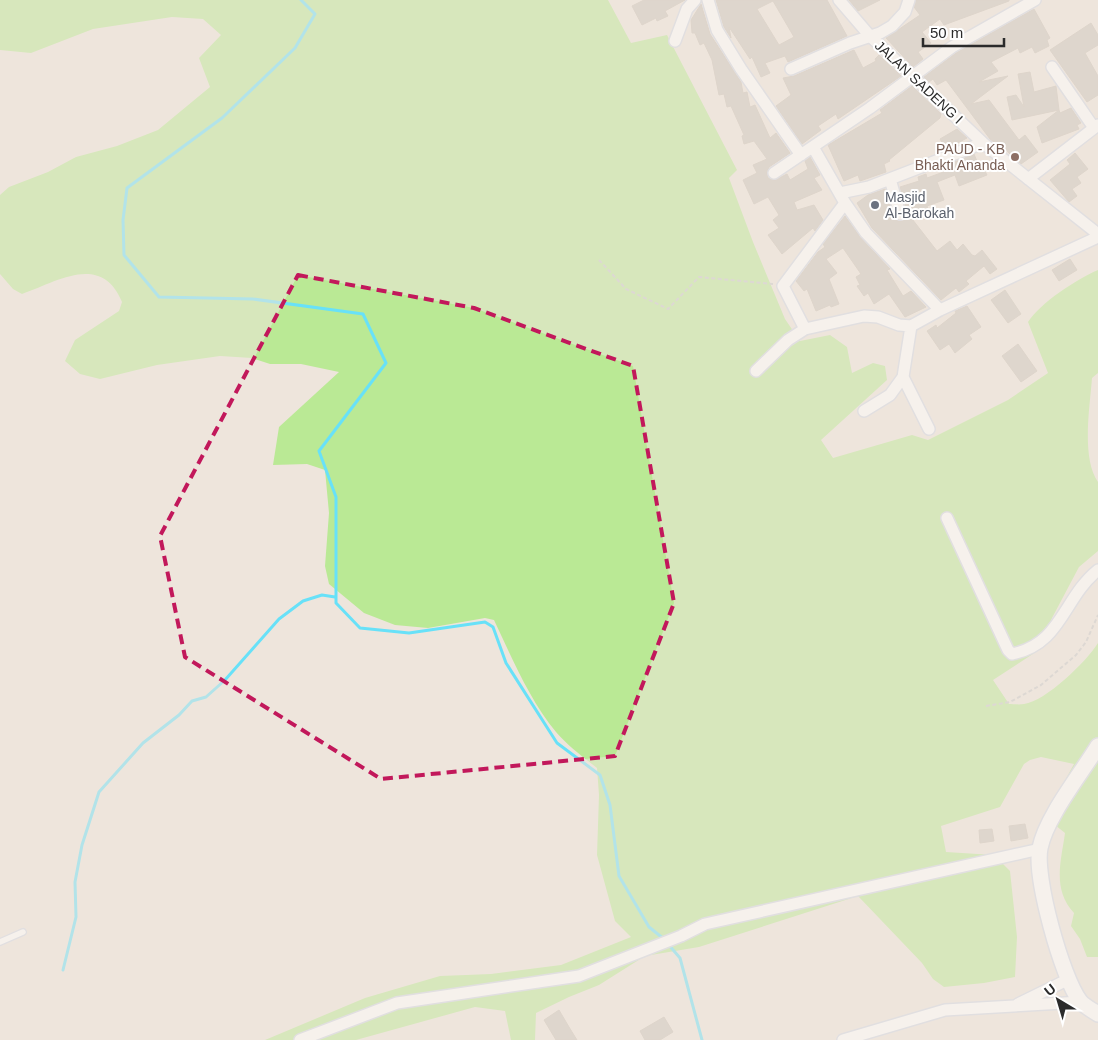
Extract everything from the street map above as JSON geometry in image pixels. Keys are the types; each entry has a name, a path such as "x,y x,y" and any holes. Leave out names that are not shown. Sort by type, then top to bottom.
{"main road":[{"path":"1098,746 1050,821 1040,851 1040,873 1067,980 1081,1002 1098,1014"}],"street":[{"path":"675,41 687,9 695,0"},
{"path":"708,0 718,30 741,69 801,155"},
{"name":"JALAN SADENG I","path":"839,0 870,36 983,143 1098,235"},
{"path":"791,69 876,35 892,26 905,12 909,0"},
{"path":"774,173 914,76 952,47 1035,0"},
{"path":"1028,179 1096,126 1052,67"},
{"path":"805,329 783,286 843,198 983,143"},
{"path":"813,147 866,233 940,310"},
{"path":"890,179 900,214"},
{"path":"756,371 788,340 805,329 864,316 878,317 899,325 911,326 940,310 1098,235"},
{"path":"864,411 890,395 904,378 911,326"},
{"path":"904,378 929,428"},
{"path":"947,518 1008,650 1012,654 1044,641 1086,580 1098,570"},
{"path":"300,1040 386,1006 579,976 681,936 705,924 1040,851"},
{"path":"1015,1006 1067,980"},
{"path":"843,1040 945,1010 1081,1002"}],"lane":[{"path":"0,942 23,932"}],"path":[{"path":"599,260 626,289 668,309 699,277 783,286"},
{"path":"986,706 1010,702 1041,685 1076,655 1086,642 1098,615"}],"highlighted area":[{"path":"298,275 474,308 633,366 674,603 615,756 381,779 185,657 160,536"}],"green space":[{"path":"0,0 608,0 631,43 667,35 737,170 729,178 785,319 800,341 830,335 847,347 852,373 873,363 885,366 887,380 821,440 833,458 912,435 928,440 1008,400 1048,373 1028,322 1041,307 1060,292 1098,270 1098,373 1092,378 1088,446 1093,472 1098,482 1098,551 1079,567 1052,618 1039,650 993,680 1009,704 1022,704 1033,701 1065,680 1098,643 1098,957 1087,957 1080,939 1071,926 1074,913 1067,904 1060,885 1060,865 1065,833 1045,817 1074,764 1041,757 1024,764 1000,807 941,826 946,852 994,855 1010,871 1017,937 1015,977 984,983 944,987 933,979 922,963 858,896 699,947 645,956 599,985 536,1013 535,1040 511,1040 505,1011 475,1007 356,1040 265,1040 365,998 440,976 491,974 561,965 631,937 615,921 597,855 599,795 597,768 566,742 546,719 522,678 494,620 485,618 428,628 395,625 364,613 329,584 325,566 329,513 325,470 307,464 273,465 279,427 339,372 301,364 270,364 252,358 220,356 157,365 100,379 80,374 65,361 75,340 119,311 122,302 113,287 102,278 90,274 63,278 22,294 13,289 0,274 0,195 9,187 48,172 76,157 117,146 158,130 210,87 199,58 221,35 203,19 172,17 93,29 31,53 0,50"}],"building":[{"path":"644,0 685,0 665,11 668,16 657,21 656,18 642,25 632,6"},
{"path":"716,0 827,0 847,36 788,62 785,56 765,63 770,73 761,77 752,57 750,59 729,27 731,38 724,27","holes":["773,1 794,37 779,45 757,9"]},
{"path":"849,0 880,0 858,11"},
{"path":"916,0 1009,1 944,25 940,19 922,32 931,43 918,52 923,59 913,67 886,38 920,15 914,7"},
{"path":"701,4 710,34 741,82 743,93 747,92 750,107 755,105 770,138 776,133 790,153 769,167 768,178 775,180 787,174 790,180 808,169 805,161 810,157 820,175 814,178 822,190 794,202 797,210 814,205 823,220 815,231 813,228 782,254 768,235 779,228 773,220 779,215 768,197 754,204 743,180 757,173 753,165 767,159 754,141 744,144 742,136 744,135 731,106 727,107 724,94 719,95 712,60 704,43 700,45 695,33 692,33 691,20"},
{"path":"1034,9 1050,38 1047,40 1049,46 1035,53 1032,47 1020,53 1018,48 991,62 998,71 979,82 1008,76 971,104 989,100 1019,140 1025,135 1038,152 1021,164 997,142 995,143 990,139 946,80 937,85 933,79 929,82 924,77 956,53"},
{"path":"1091,23 1098,35 1098,45 1085,53 1098,76 1098,95 1087,102 1050,50"},
{"path":"854,50 863,68 876,61 875,59 879,55 901,76 838,119 836,114 818,126 821,130 802,144 776,106 791,95 783,78 794,76"},
{"path":"1030,72 1034,92 1056,86 1059,110 1012,120 1007,97 1016,95 1024,107 1018,74"},
{"path":"912,86 941,114 940,118 884,164 886,172 860,181 858,175 844,181 828,145 882,113 880,110"},
{"path":"1071,108 1081,123 1077,125 1079,129 1042,143 1037,127 1059,110 1060,113"},
{"path":"957,129 967,138 946,149 940,139"},
{"path":"1075,153 1088,169 1077,177 1081,183 1072,189 1077,196 1069,202 1050,180 1070,164 1067,160"},
{"path":"974,154 979,166 982,165 987,175 959,186 955,175 937,182 944,200 927,206 928,209 909,215 937,251 950,241 957,250 963,244 975,256 982,250 997,269 990,274 984,266 966,281 969,284 959,292 956,288 941,300 872,228 857,203 868,195 885,189 893,217 898,221 903,221 907,212 900,187 919,181 918,177 926,174 927,178 949,170 947,165"},
{"path":"845,216 861,238 890,269 887,270 903,296 911,291 926,307 905,317 889,294 874,304 868,293 864,296 857,286 860,285 856,277 861,274 843,248 826,259 837,273 829,279 839,304 831,307 830,305 816,311 807,289 804,291 796,281 818,252 825,247 823,244"},
{"path":"1070,259 1077,270 1059,281 1052,270"},
{"path":"1005,290 1021,314 1008,323 991,300"},
{"path":"967,306 981,327 969,335 972,339 955,353 949,344 940,350 927,331 936,325 937,328 956,313 955,311"},
{"path":"1018,344 1037,371 1021,382 1002,356"},
{"path":"1025,824 1028,838 1011,841 1009,826"},
{"path":"992,829 994,841 980,843 979,830"},
{"path":"559,1010 577,1040 556,1040 544,1020"},
{"path":"664,1017 673,1032 660,1040 645,1040 640,1031"}],"waterway":[{"path":"301,0 315,14 295,48 222,118 127,188 123,220 124,255 159,297 253,299 363,314 386,363 319,451 336,497 336,603 360,628 409,633 485,622 493,627 506,663 557,743 600,775 610,805 619,876 649,927 664,939"},
{"path":"63,970 76,917 75,882 82,845 99,792 143,743 179,715 192,701 206,697 225,680 279,619 303,601 322,595 335,597"},
{"path":"668,944 680,958 702,1040"}],"place":[{"name":"PAUD - KB Bhakti Ananda","path":"1015,157"},
{"name":"Masjid Al-Barokah","path":"875,205"}]}
